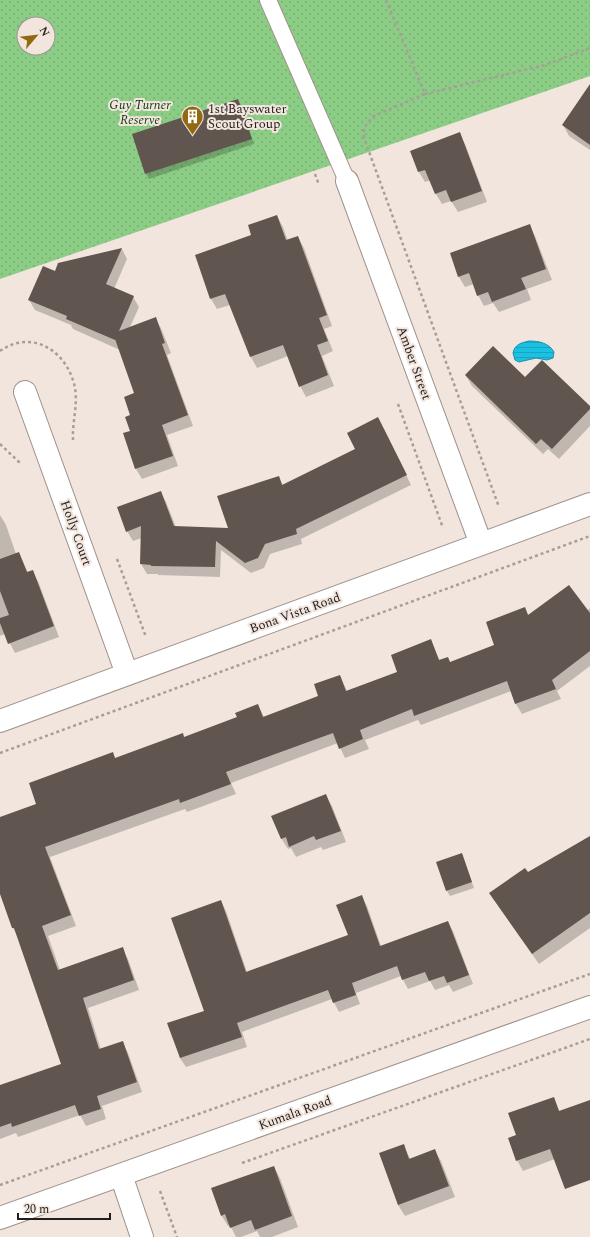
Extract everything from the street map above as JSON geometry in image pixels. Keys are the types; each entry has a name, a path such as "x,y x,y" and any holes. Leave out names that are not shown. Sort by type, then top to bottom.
{"street":[{"name":"Amber Street","path":"347,181 481,544"},
{"name":"Holly Court","path":"25,392 127,674"},
{"name":"Bona Vista Road","path":"0,720 590,504"},
{"name":"Kumala Road","path":"0,1218 590,1007"},
{"path":"121,1175 142,1237"}],"lane":[{"path":"268,0 347,181"}],"path":[{"path":"386,0 425,94"},
{"path":"499,507 364,138 363,130 374,116 425,94 545,65 590,48"},
{"path":"0,351 16,343 30,341 44,345 57,354 65,363 72,375 75,390 72,429 74,446"},
{"path":"0,753 590,536"},
{"path":"115,555 146,637"},
{"path":"0,1185 590,974"},
{"path":"236,1165 590,1039"},
{"path":"160,1192 176,1237"}],"green space":[{"name":"Guy Turner Reserve","path":"0,0 590,0 590,76 0,279"}],"water":[{"path":"529,341 540,342 549,346 554,352 553,358 547,360 536,358 519,362 515,360 513,353 515,348 521,343"}],"building":[{"path":"590,84 590,145 562,125"},
{"name":"1st Bayswater Scout Group","path":"238,99 252,139 145,174 132,134"},
{"path":"460,132 482,191 451,202 446,190 435,194 425,170 418,172 410,151"},
{"path":"277,215 286,240 298,236 327,315 319,318 328,341 317,345 328,375 299,387 283,345 250,357 225,294 210,299 195,255 251,235 248,225"},
{"path":"530,224 546,269 521,278 526,289 492,302 488,292 477,296 469,273 458,277 450,253"},
{"path":"122,248 106,284 134,296 119,331 156,317 165,343 162,344 188,415 162,425 173,456 135,469 123,433 130,431 125,417 130,415 124,397 134,393 115,339 66,319 67,316 28,300 43,266 55,271 58,263"},
{"path":"493,346 525,377 542,360 590,406 590,409 552,449 541,439 536,444 465,375"},
{"path":"378,417 407,475 296,529 297,534 265,544 258,558 245,563 216,541 215,567 151,566 140,564 141,526 126,532 117,507 161,491 174,526 228,528 217,496 279,476 282,485 355,449 347,433"},
{"path":"19,552 27,572 33,570 54,626 8,644 0,623 0,618 9,615 0,591 0,559"},
{"path":"569,585 590,613 590,651 552,680 556,689 515,704 507,681 414,716 412,709 360,730 363,739 339,749 333,733 226,772 231,784 180,803 179,799 45,847 71,915 42,926 58,970 123,947 134,980 83,998 99,1049 123,1041 137,1082 97,1096 101,1109 79,1116 75,1105 12,1127 11,1123 0,1127 0,1085 61,1064 14,928 12,928 0,894 0,817 36,804 29,783 113,752 115,758 183,733 184,737 237,717 235,713 258,704 263,717 318,696 314,684 340,675 346,691 397,672 391,655 431,639 439,660 448,657 450,662 494,645 486,622 525,607 528,615"},
{"path":"326,794 341,831 316,840 314,836 289,847 286,837 281,839 271,816"},
{"path":"590,836 590,913 532,954 489,893 525,868 528,872"},
{"path":"462,853 472,882 446,891 436,862"},
{"path":"362,895 380,946 448,921 469,975 447,983 444,976 429,981 425,972 402,980 397,966 352,983 356,995 333,1003 328,990 237,1023 242,1037 180,1058 167,1023 204,1011 171,918 221,900 246,972 348,935 336,905"},
{"path":"554,1097 559,1111 590,1100 590,1180 565,1189 550,1149 516,1161 508,1138 516,1135 508,1113"},
{"path":"404,1144 409,1159 435,1149 449,1186 398,1205 379,1153"},
{"path":"274,1166 292,1216 255,1230 251,1220 230,1228 225,1214 221,1216 211,1188"}],"place":[{"name":"1st Bayswater Scout Group","path":"192,136"}]}
